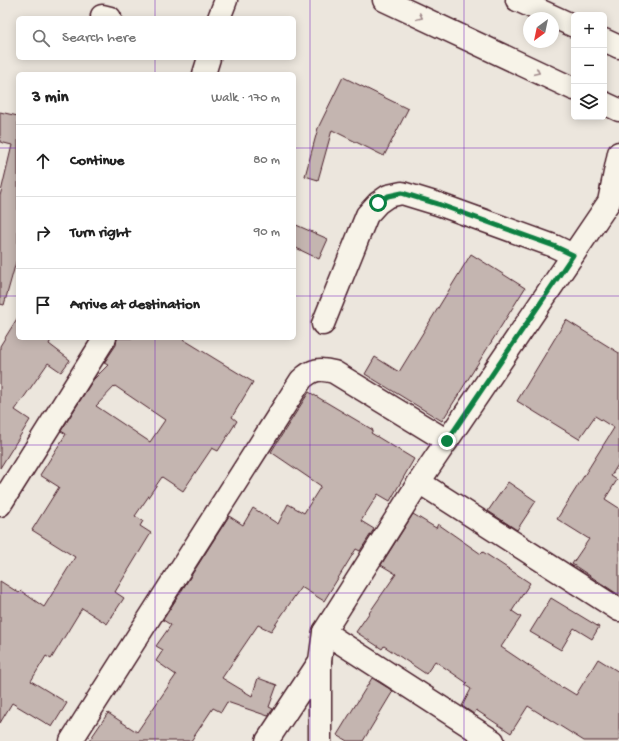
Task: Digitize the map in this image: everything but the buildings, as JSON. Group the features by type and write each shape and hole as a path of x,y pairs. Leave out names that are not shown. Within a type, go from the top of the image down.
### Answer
{"main road":[{"path":"220,16 226,0"},
{"path":"384,0 571,88"},
{"path":"517,0 571,25"},
{"path":"607,41 619,47"},
{"path":"205,72 208,60"},
{"path":"607,104 619,110"},
{"path":"320,741 320,661 324,632 419,482 608,202 619,153"},
{"path":"323,324 367,215 378,203 388,196 402,193 438,204 554,246 573,255"},
{"path":"0,505 104,340"},
{"path":"70,741 301,380 307,374 324,369 334,372 447,441"},
{"path":"419,482 619,610"},
{"path":"324,632 493,741"},
{"path":"267,741 320,661"}],"route":[{"path":"378,203 388,196 402,193 466,214 554,246 573,255 447,441"}]}
